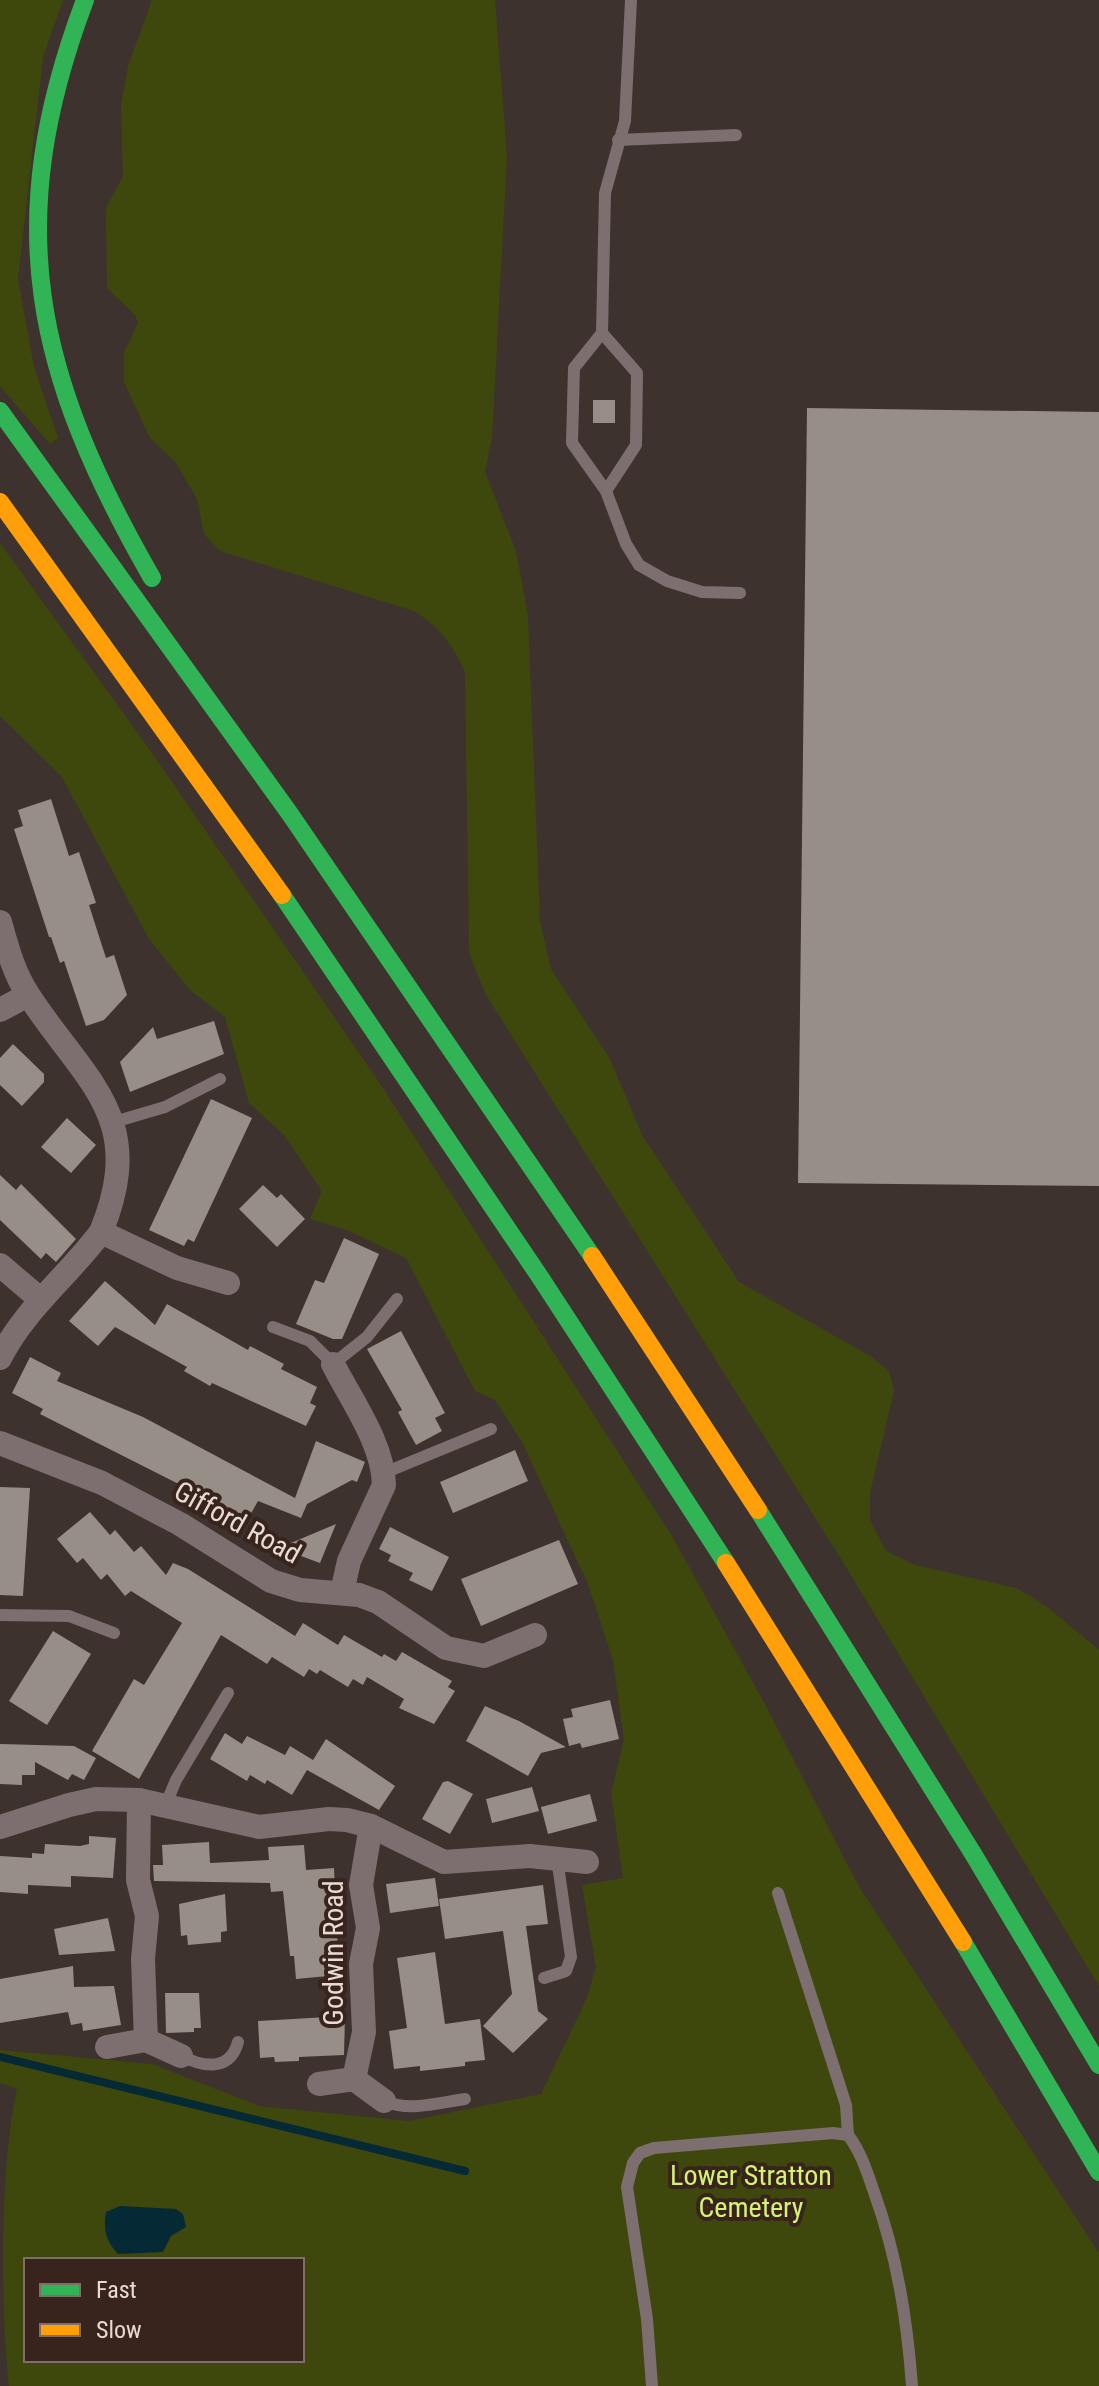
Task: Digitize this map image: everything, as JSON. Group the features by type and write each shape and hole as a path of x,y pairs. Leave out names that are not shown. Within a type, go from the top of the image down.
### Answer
{"highway":[{"path":"85,0 58,70 40,137 35,226 37,277 50,353 68,409 91,467 164,599"},
{"path":"0,411 211,698 651,1342 839,1634 1099,2065"},
{"path":"0,502 301,923 643,1431 907,1849 1099,2172"},
{"path":"179,626 211,698"}],"street":[{"path":"0,922 15,970 28,995 86,1070 114,1122 118,1157 116,1190 101,1232 78,1262 40,1299 20,1324 0,1358"},
{"path":"0,1010 28,995"},
{"path":"101,1232 177,1268 228,1283"},
{"path":"0,1265 40,1299"},
{"path":"333,1364 379,1456 384,1473 381,1494 349,1561 342,1592"},
{"name":"Gifford Road","path":"0,1443 102,1483 180,1524 271,1581 300,1590 342,1592 378,1602 432,1641 472,1656 484,1656 535,1635"},
{"path":"0,1827 96,1799 139,1800 259,1827 329,1819 371,1826 444,1862 466,1863 507,1857 587,1862"},
{"path":"139,1800 138,1880 147,1916 143,1959 146,2040"},
{"name":"Godwin Road","path":"354,2079 364,2032 361,1964 368,1928 361,1876 371,1826"},
{"path":"107,2047 146,2040 181,2056"},
{"path":"319,2084 354,2079 384,2101"}],"lane":[{"path":"631,0 630,84 605,193 602,333 574,368 572,443 606,491 626,544 639,565 667,581 702,592 740,593"},
{"path":"618,140 736,135"},
{"path":"602,333 637,373 636,445 606,491"},
{"path":"114,1122 165,1107 220,1079"},
{"path":"273,1327 310,1341 333,1364 367,1337 397,1299"},
{"path":"384,1473 491,1429"},
{"path":"0,1615 69,1616 114,1633"},
{"path":"166,1804 176,1780 228,1693"},
{"path":"544,1978 566,1971 571,1957 557,1858"},
{"path":"778,1893 846,2105 848,2135 858,2149 898,2264 912,2386"},
{"path":"181,2056 206,2065 221,2064 233,2055 238,2042"},
{"path":"384,2101 399,2107 415,2107 465,2099"},
{"path":"652,2386 647,2319 627,2187 633,2163 640,2153 654,2148 833,2133 848,2135"}],"green space":[{"path":"0,0 63,0 43,57 18,279 34,367 58,438 50,444 0,386"},
{"path":"152,0 495,0 507,156 492,438 485,472 516,551 528,616 540,921 551,969 610,1059 642,1135 739,1282 872,1357 889,1371 894,1391 870,1493 870,1520 886,1551 915,1565 1016,1588 1046,1606 1099,1650 1099,1986 843,1562 486,995 469,953 465,672 455,653 438,630 414,611 220,551 204,534 197,499 176,463 150,438 124,382 124,353 138,323 135,315 107,288 106,214 123,176 121,106 128,66"},
{"name":"Lower Stratton Cemetery","path":"0,543 150,750 379,1082 672,1536 766,1706 858,1885 1099,2253 1099,2386 9,2386 3,2235 7,2156 17,2089 0,2083 0,2050 152,2064 259,2106 409,2121 541,2094 587,1998 596,1967 582,1885 623,1878 611,1793 624,1740 613,1660 588,1584 522,1442 495,1400 475,1391 406,1258 347,1230 310,1219 322,1191 284,1135 249,1103 225,1017 190,990 149,939 62,777 0,716"}],"water":[{"path":"120,2206 176,2209 183,2214 186,2227 171,2236 163,2252 118,2254 106,2235 105,2218 106,2212"}],"building":[{"path":"593,400 615,400 615,423 593,423"},
{"path":"807,408 1099,412 1099,1186 798,1183"},
{"path":"51,799 69,856 79,852 96,903 89,905 106,958 114,955 127,995 104,1020 86,1026 64,961 60,963 49,937 14,829 23,826 18,810"},
{"path":"214,1021 224,1054 130,1092 120,1062 153,1027 157,1039"},
{"path":"13,1044 44,1074 44,1082 22,1106 0,1085 0,1058"},
{"path":"211,1099 252,1118 194,1242 188,1239 184,1246 149,1230"},
{"path":"67,1118 96,1145 71,1173 41,1147"},
{"path":"0,1175 16,1190 21,1184 76,1239 56,1262 46,1253 41,1259 0,1220"},
{"path":"263,1185 277,1198 281,1194 305,1219 277,1247 239,1209"},
{"path":"344,1238 379,1254 342,1339 333,1339 296,1324 315,1280 324,1283"},
{"path":"105,1281 155,1325 167,1304 248,1350 250,1346 284,1364 281,1369 317,1387 310,1403 316,1406 306,1426 212,1383 210,1386 184,1371 187,1367 115,1327 98,1346 69,1321"},
{"path":"401,1331 445,1413 435,1418 442,1431 416,1445 398,1412 402,1410 367,1349"},
{"path":"30,1357 61,1373 57,1381 143,1417 295,1498 316,1441 365,1462 357,1482 352,1480 307,1504 301,1518 258,1501 248,1519 40,1414 43,1409 12,1393"},
{"path":"515,1450 528,1481 453,1513 440,1482"},
{"path":"0,1487 30,1488 23,1596 0,1595"},
{"path":"90,1512 110,1535 115,1530 134,1552 141,1546 166,1575 173,1563 188,1569 295,1636 303,1623 338,1645 344,1635 382,1657 384,1654 396,1661 402,1652 452,1681 448,1687 455,1691 434,1724 399,1708 404,1699 367,1677 363,1685 353,1679 348,1687 320,1670 317,1674 309,1669 304,1677 272,1657 267,1664 221,1635 139,1779 92,1751 134,1679 144,1685 182,1623 131,1591 125,1596 107,1574 101,1580 83,1558 77,1563 57,1539"},
{"path":"336,1524 320,1563 279,1548"},
{"path":"390,1527 449,1557 432,1591 409,1580 413,1573 388,1561 391,1555 379,1549"},
{"path":"559,1540 578,1584 481,1626 461,1579"},
{"path":"53,1631 91,1654 47,1725 9,1701"},
{"path":"610,1700 619,1739 582,1748 580,1743 569,1746 563,1719 573,1717 571,1709"},
{"path":"485,1706 566,1747 541,1753 528,1776 466,1741"},
{"path":"225,1733 242,1744 247,1736 285,1755 290,1746 313,1760 326,1739 395,1786 379,1810 307,1770 292,1795 267,1780 265,1784 250,1775 247,1781 210,1759"},
{"path":"0,1744 74,1746 96,1758 84,1780 72,1774 68,1780 35,1762 35,1775 22,1775 22,1785 0,1784"},
{"path":"448,1781 473,1794 450,1834 422,1819 443,1782"},
{"path":"532,1787 539,1811 492,1823 486,1799"},
{"path":"590,1794 597,1821 548,1834 541,1807"},
{"path":"89,1836 116,1838 113,1878 71,1876 71,1887 28,1885 28,1894 0,1892 0,1856 32,1858 32,1853 44,1854 45,1844 80,1846 89,1844"},
{"path":"209,1842 210,1863 269,1860 268,1847 304,1845 306,1870 334,1868 339,1975 296,1979 294,1956 290,1956 283,1891 271,1892 270,1883 154,1881 153,1865 163,1865 162,1845"},
{"path":"435,1878 439,1906 390,1913 386,1884"},
{"path":"543,1885 548,1924 526,1926 538,2011 548,2019 513,2053 483,2026 512,1994 503,1931 445,1939 439,1899"},
{"path":"225,1894 227,1931 221,1932 221,1942 188,1945 187,1935 181,1936 179,1904"},
{"path":"108,1918 115,1951 59,1955 54,1929"},
{"path":"435,1952 445,2024 480,2019 485,2060 465,2062 465,2066 420,2071 420,2066 394,2069 389,2031 407,2028 397,1958"},
{"path":"73,1966 74,1987 114,1986 121,2025 83,2031 82,2023 71,2025 68,2012 0,2023 0,1979"},
{"path":"165,1993 199,1993 201,2028 194,2028 194,2032 166,2033"},
{"path":"345,2016 344,2055 299,2057 299,2061 275,2062 274,2057 260,2058 258,2021"}],"waterway":[{"path":"0,2057 465,2171"}],"traffic: fast":[{"path":"85,0 59,81 43,157 38,228 43,297 57,365 80,433 112,504 152,578"},
{"path":"0,411 290,814 592,1256"},
{"path":"282,895 540,1277 726,1563"},
{"path":"758,1510 972,1852 1099,2065"},
{"path":"963,1942 1099,2172"}],"traffic: slow":[{"path":"0,502 282,895"},
{"path":"592,1256 758,1510"},
{"path":"726,1563 963,1942"}]}
